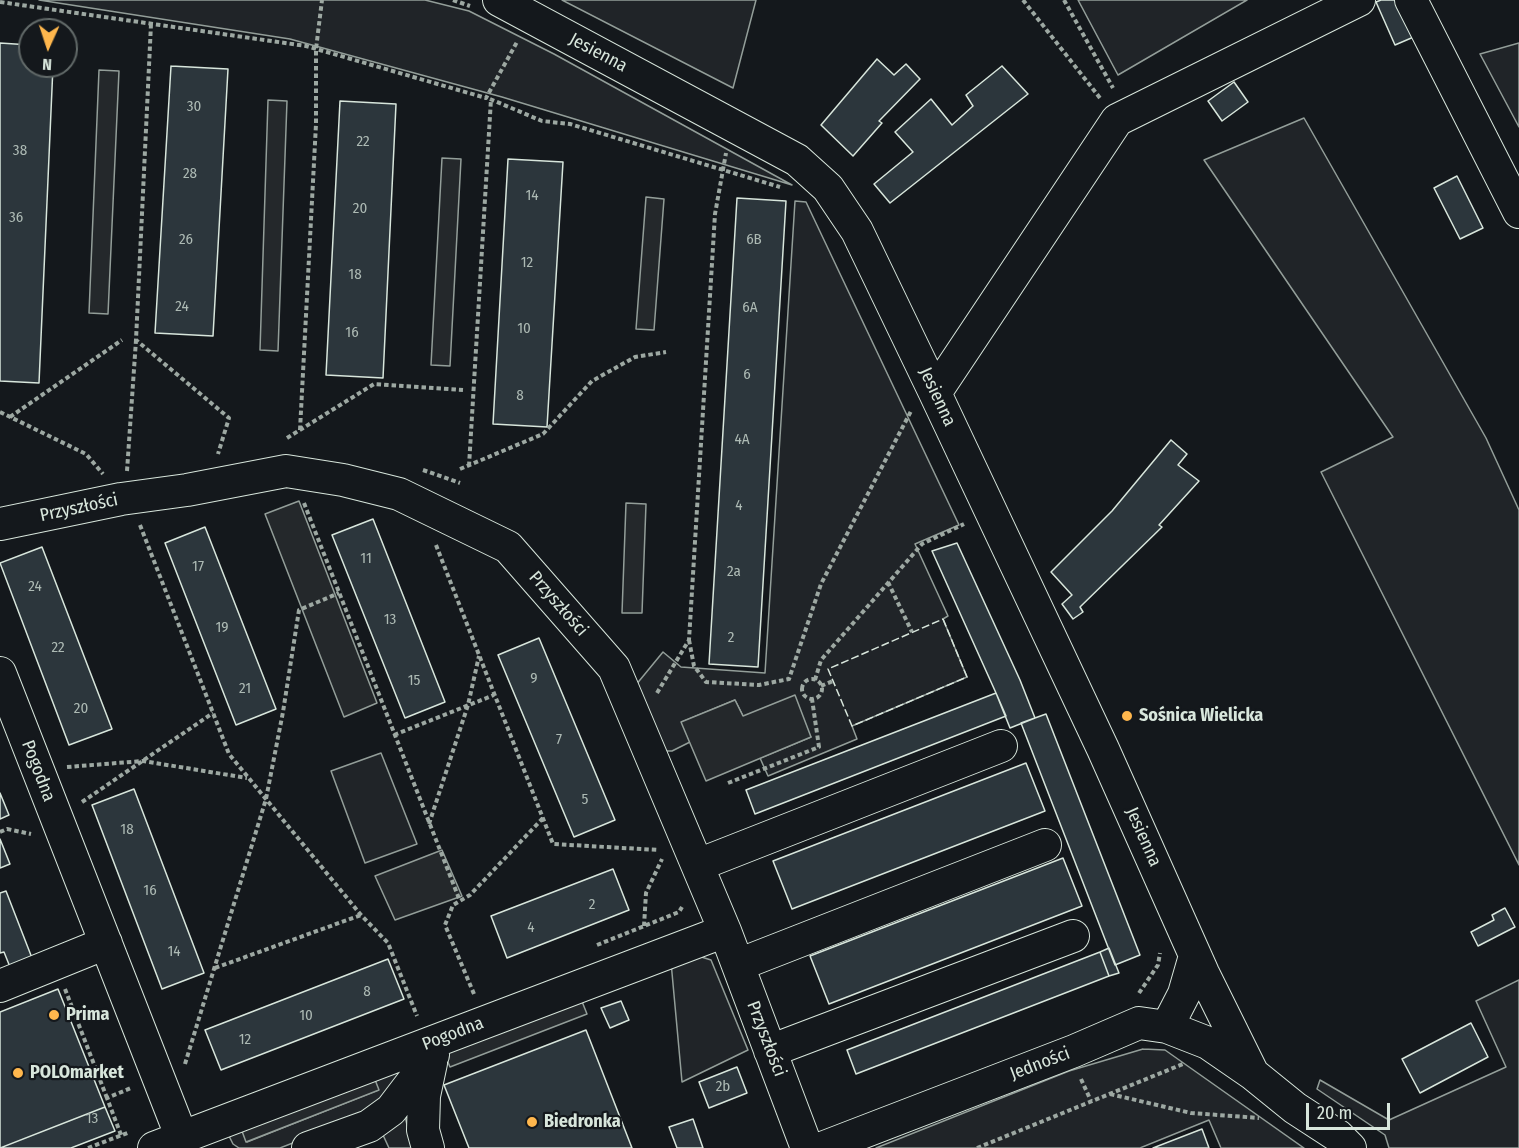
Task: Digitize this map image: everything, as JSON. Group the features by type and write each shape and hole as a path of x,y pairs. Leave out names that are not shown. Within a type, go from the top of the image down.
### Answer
{"street":[{"path":"923,402 1122,117 1359,0"},
{"path":"1411,0 1519,212"},
{"name":"Jesienna","path":"485,3 797,160 828,188 857,231 923,402 1102,748 1195,956 1253,1074"},
{"name":"Przyszłości","path":"0,524 121,499 188,490 286,471 343,480 399,494 508,547 614,668 725,931 807,1148"},
{"name":"Pogodna","path":"0,673 106,943 158,1138 216,1137 429,1031 725,931"},
{"path":"698,866 1001,746"},
{"path":"738,965 1045,845"},
{"path":"771,1051 1073,936"},
{"path":"0,986 106,943"},
{"path":"1167,1027 1184,994 1195,956"},
{"name":"Jedności","path":"822,1148 1074,1051 1139,1023 1167,1027 1208,1043 1253,1074 1295,1108 1338,1136 1350,1148"},
{"path":"308,1148 369,1126 391,1110 429,1031"},
{"path":"428,1148 423,1130 429,1031"}],"path":[{"path":"300,430 316,124 316,49 322,0"},
{"path":"453,0 485,3"},
{"path":"1023,0 1122,117"},
{"path":"1064,0 1122,117"},
{"path":"0,2 316,49 489,98 542,121 570,124 782,188"},
{"path":"127,472 136,340 151,24"},
{"path":"470,466 489,98 518,41"},
{"path":"728,144 715,214 689,640 694,666 706,682 759,685 789,679 821,584 923,402"},
{"path":"10,417 122,340"},
{"path":"136,340 229,418 218,454"},
{"path":"460,469 543,434 592,381 635,357 666,352"},
{"path":"287,438 374,384 463,390"},
{"path":"0,412 86,454 103,474"},
{"path":"301,494 460,901"},
{"path":"815,680 821,660 922,544 973,519"},
{"path":"138,520 229,754 361,915 388,943 429,1031"},
{"path":"433,538 553,844 666,850 646,893 644,926"},
{"path":"888,582 912,632"},
{"path":"185,1066 266,799 283,712 298,610 339,593"},
{"path":"638,724 689,640"},
{"path":"428,824 468,705 479,656"},
{"path":"813,699 804,695 802,686 809,680 815,680 821,686"},
{"path":"821,686 833,681"},
{"path":"813,699 820,694 821,686"},
{"path":"394,735 494,695"},
{"path":"728,783 819,747 813,699"},
{"path":"78,805 213,713"},
{"path":"63,767 143,760 248,778"},
{"path":"474,994 445,925 453,905 470,895 543,818"},
{"path":"590,948 679,912 685,903"},
{"path":"214,969 361,915"},
{"path":"55,964 121,1135"},
{"path":"468,997 484,991"},
{"path":"406,1021 429,1031"},
{"path":"976,1148 1184,1064"},
{"path":"1077,1069 1091,1101"},
{"path":"107,1098 137,1086"},
{"path":"1110,1094 1191,1113 1269,1119"},
{"path":"88,1148 121,1135 158,1138"}],"shaded area":[{"path":"39,0 425,0 469,11 554,54 792,185 502,97 290,39"},
{"path":"562,0 756,0 733,88"},
{"path":"1078,0 1247,0 1118,75"},
{"path":"1519,43 1519,127 1480,54"},
{"path":"99,70 119,71 108,314 89,313"},
{"path":"268,100 287,101 278,351 260,350"},
{"path":"1304,118 1486,438 1519,510 1519,865 1321,472 1393,437 1204,160"},
{"path":"442,158 461,159 450,366 431,365"},
{"path":"646,197 664,199 654,330 636,329"},
{"path":"795,201 806,202 959,525 915,544 948,616 943,619 967,677 852,726 857,739 768,776 760,758 811,737 743,716 735,700 682,722 690,742 672,751 663,751 635,686 663,652 681,667 765,673"},
{"path":"299,501 377,703 344,717 265,514"},
{"path":"626,503 646,504 642,613 622,613"},
{"path":"795,695 811,737 706,781 681,722 735,700 743,716"},
{"path":"381,753 417,844 365,863 331,771"},
{"path":"442,850 462,896 395,920 375,876"},
{"path":"695,955 711,960 748,1050 682,1082 671,962"},
{"path":"1519,980 1519,1148 1389,1148 1385,1135 1317,1089 1320,1080 1389,1120 1506,1067 1476,1001"},
{"path":"579,994 587,1014 450,1067 442,1048"},
{"path":"1143,1049 1165,1050 1304,1148 1221,1148 1209,1120 1140,1148 876,1148 1069,1071"},
{"path":"413,1061 370,1113 280,1148 239,1148 233,1144 225,1128 239,1123 247,1142 378,1090 372,1072"},
{"path":"372,1072 379,1090 246,1142 239,1123"},
{"path":"404,1111 412,1148 389,1148 383,1135"}],"building":[{"path":"1399,0 1416,36 1395,45 1376,2"},
{"path":"0,43 18,44 18,78 52,78 39,383 0,381"},
{"path":"877,59 894,75 906,64 920,79 879,121 882,123 853,156 821,125"},
{"path":"171,66 228,69 213,336 155,333"},
{"path":"1002,66 1028,94 890,203 874,184 913,152 895,132 931,99 952,125 973,106 966,95"},
{"path":"1234,82 1248,102 1222,121 1208,101"},
{"path":"340,101 396,104 383,378 326,375"},
{"path":"508,159 563,162 547,427 493,424"},
{"path":"1457,176 1483,228 1460,239 1434,188"},
{"path":"737,198 786,201 758,667 709,664"},
{"path":"1171,440 1187,454 1178,465 1199,481 1159,525 1162,527 1080,607 1083,612 1073,619 1062,604 1072,595 1051,572 1112,511"},
{"path":"373,519 445,702 405,718 332,535"},
{"path":"205,527 276,709 236,725 165,543"},
{"path":"957,543 1035,718 1010,728 932,551"},
{"path":"42,547 112,729 69,745 0,563"},
{"path":"539,638 615,820 574,837 498,655"},
{"path":"996,693 1006,716 755,814 746,790"},
{"path":"1046,714 1140,955 1115,965 1021,723"},
{"path":"1026,763 1045,811 792,909 773,861"},
{"path":"134,789 204,973 162,989 92,805"},
{"path":"0,793 9,815 0,819"},
{"path":"0,839 10,864 0,868"},
{"path":"1063,858 1082,906 829,1004 810,956"},
{"path":"613,869 629,910 507,958 491,916"},
{"path":"6,891 32,958 10,967 4,952 0,953 0,893"},
{"path":"1505,908 1515,927 1478,946 1471,932 1494,920 1492,915"},
{"path":"1109,948 1119,973 1109,976 1100,952"},
{"path":"1100,952 1109,976 856,1074 847,1050"},
{"path":"388,959 404,999 221,1070 205,1030"},
{"path":"58,989 105,1107 0,1148 0,1012"},
{"path":"621,1001 629,1020 610,1028 601,1008"},
{"path":"1471,1023 1488,1057 1420,1093 1402,1059"},
{"path":"586,1030 632,1148 469,1148 444,1085"},
{"path":"737,1067 747,1093 709,1108 699,1082"},
{"path":"105,1107 115,1131 71,1148 0,1148"},
{"path":"693,1119 703,1148 677,1148 669,1127"},
{"path":"1202,1129 1209,1148 1153,1148"}],"fence":[{"path":"943,619 967,677 852,726 828,669 943,619"}],"place":[{"name":"Sośnica Wielicka","path":"1127,716"},
{"name":"Prima","path":"54,1015"},
{"name":"POLOmarket","path":"18,1073"},
{"name":"Biedronka","path":"532,1122"}]}
